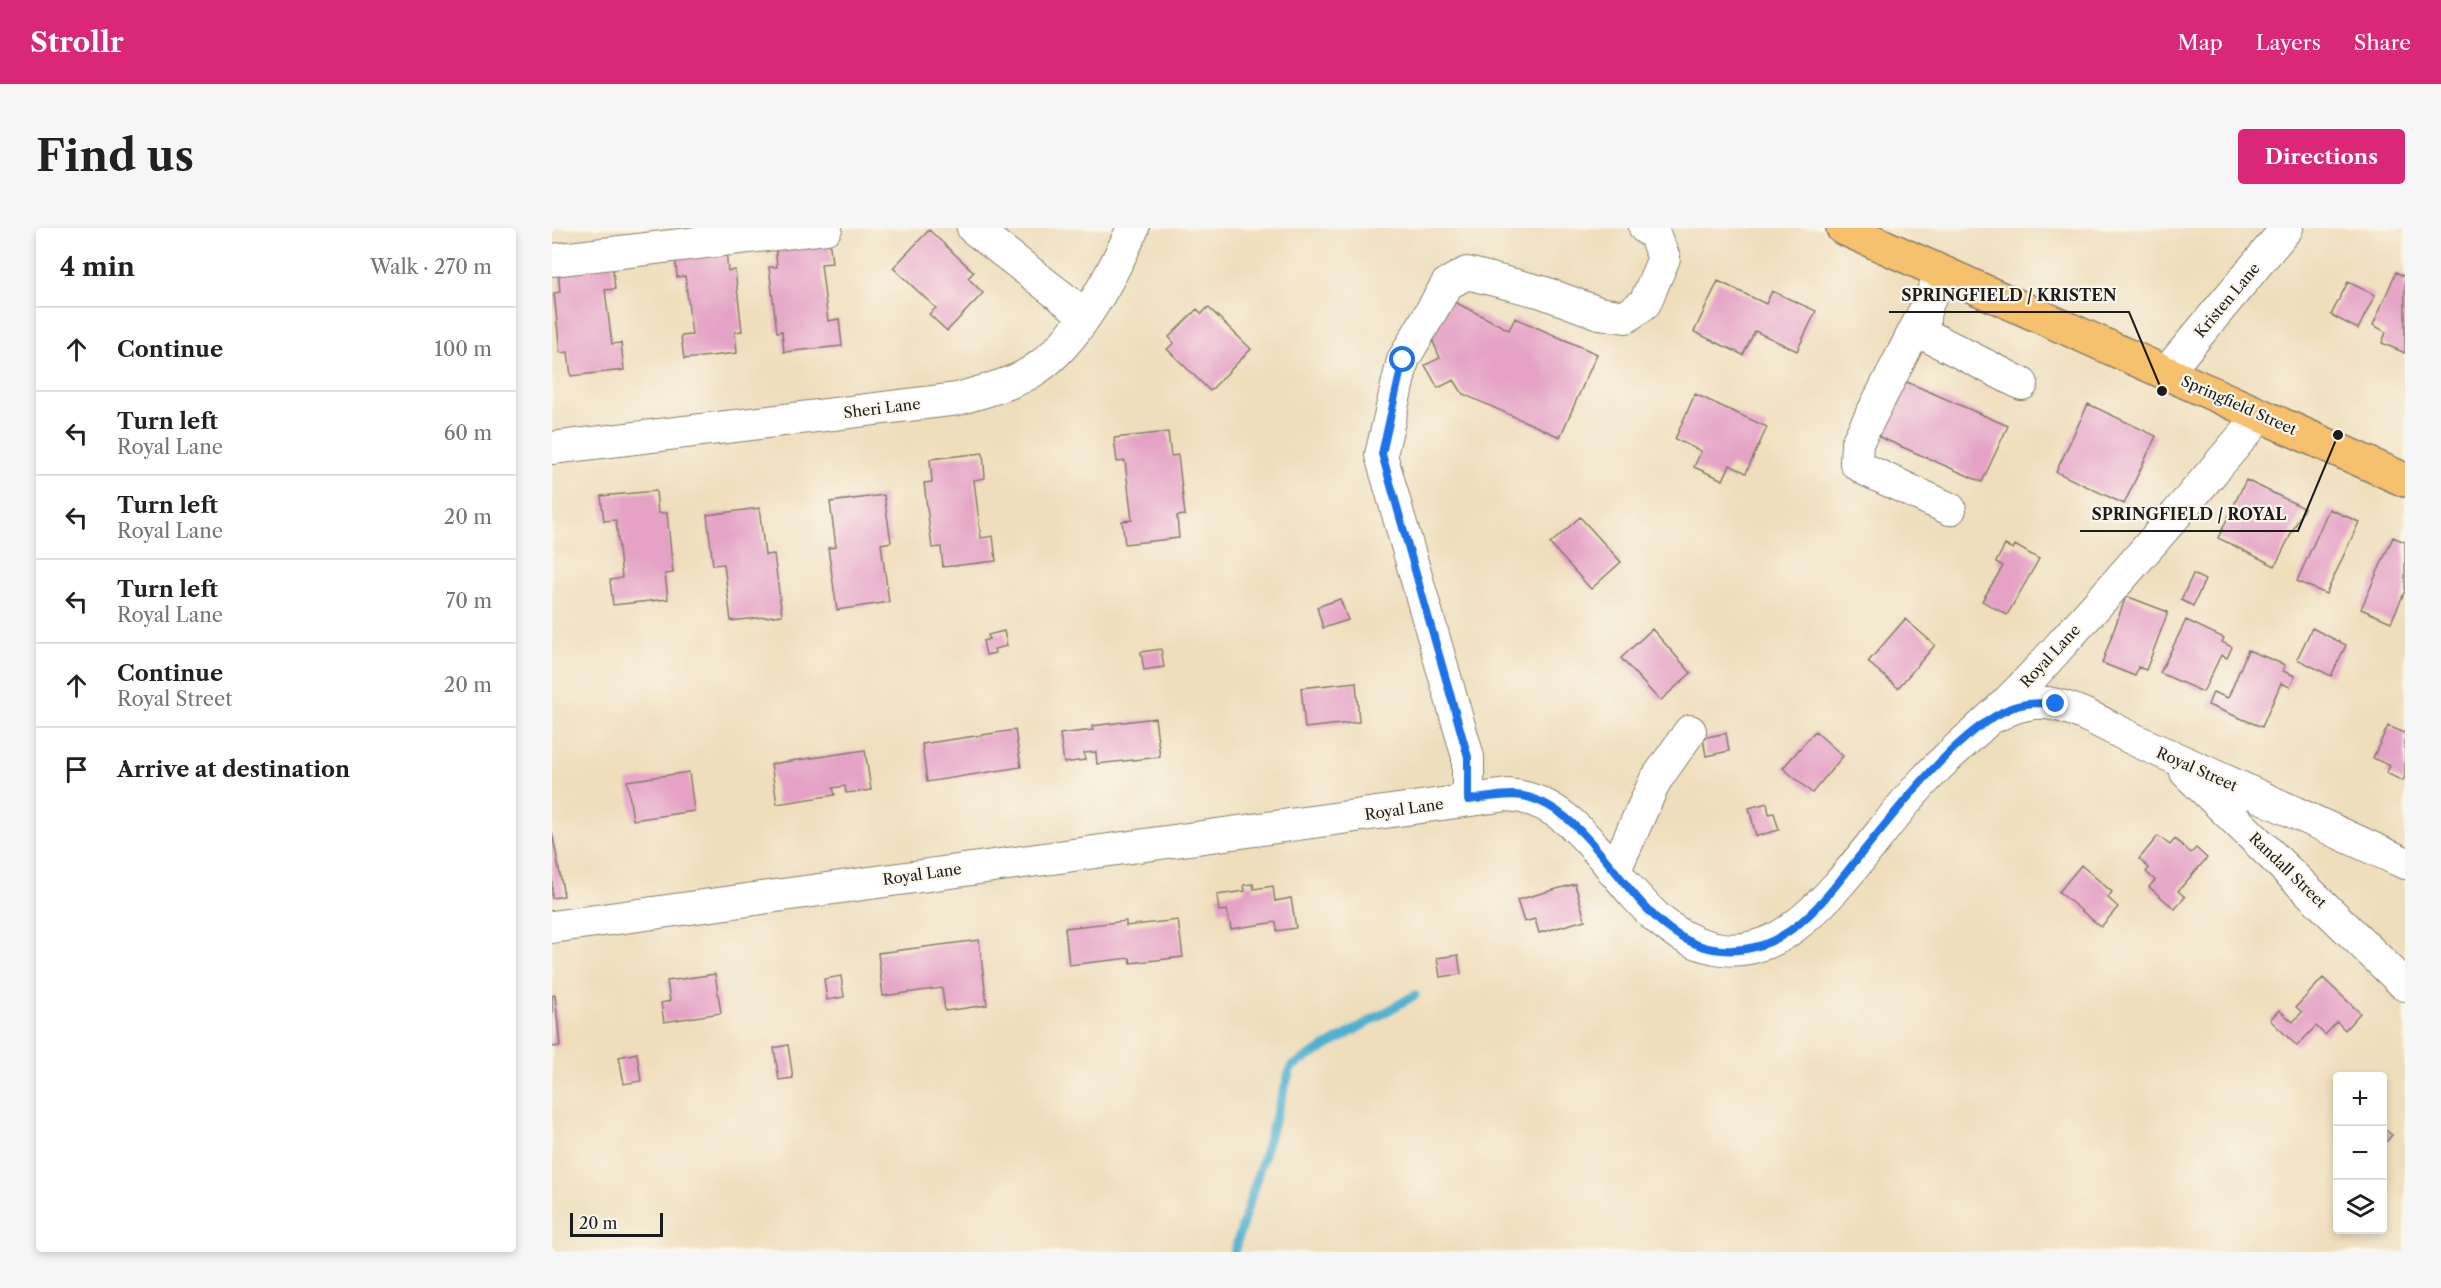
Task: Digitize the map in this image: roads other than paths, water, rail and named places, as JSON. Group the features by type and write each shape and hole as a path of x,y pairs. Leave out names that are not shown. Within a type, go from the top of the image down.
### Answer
{"main road":[{"name":"Springfield Street","path":"1843,228 2405,480"}],"street":[{"path":"552,260 826,228"},
{"path":"973,228 1085,315"},
{"name":"Sheri Lane","path":"552,448 958,399 1036,369 1058,349 1085,315 1113,270 1133,228"},
{"path":"1468,800 1468,757 1382,454 1403,360 1447,284 1467,273 1542,292 1599,313 1626,317 1646,303 1664,258 1654,234 1645,228"},
{"name":"Kristen Lane","path":"2166,373 2287,228"},
{"path":"1943,273 1857,443 1856,463 1866,470 1950,508"},
{"path":"1924,312 1923,325 1926,335 2022,384"},
{"name":"Royal Lane","path":"552,927 1507,795 1533,799 1571,824 1641,904 1664,925 1689,939 1712,947 1733,950 1768,942 1791,929 1827,897 1922,783 1961,743 1988,721 2118,583 2261,415"},
{"name":"Royal Street","path":"1988,721 2024,704 2056,704 2405,863"},
{"path":"1614,872 1655,781 1690,731"},
{"name":"Randall Street","path":"2170,756 2405,985"}],"waterway":[{"path":"1234,1252 1291,1067 1415,995"}],"place":[{"name":"SPRINGFIELD / KRISTEN","path":"2162,391"},
{"name":"SPRINGFIELD / ROYAL","path":"2338,435"}]}
